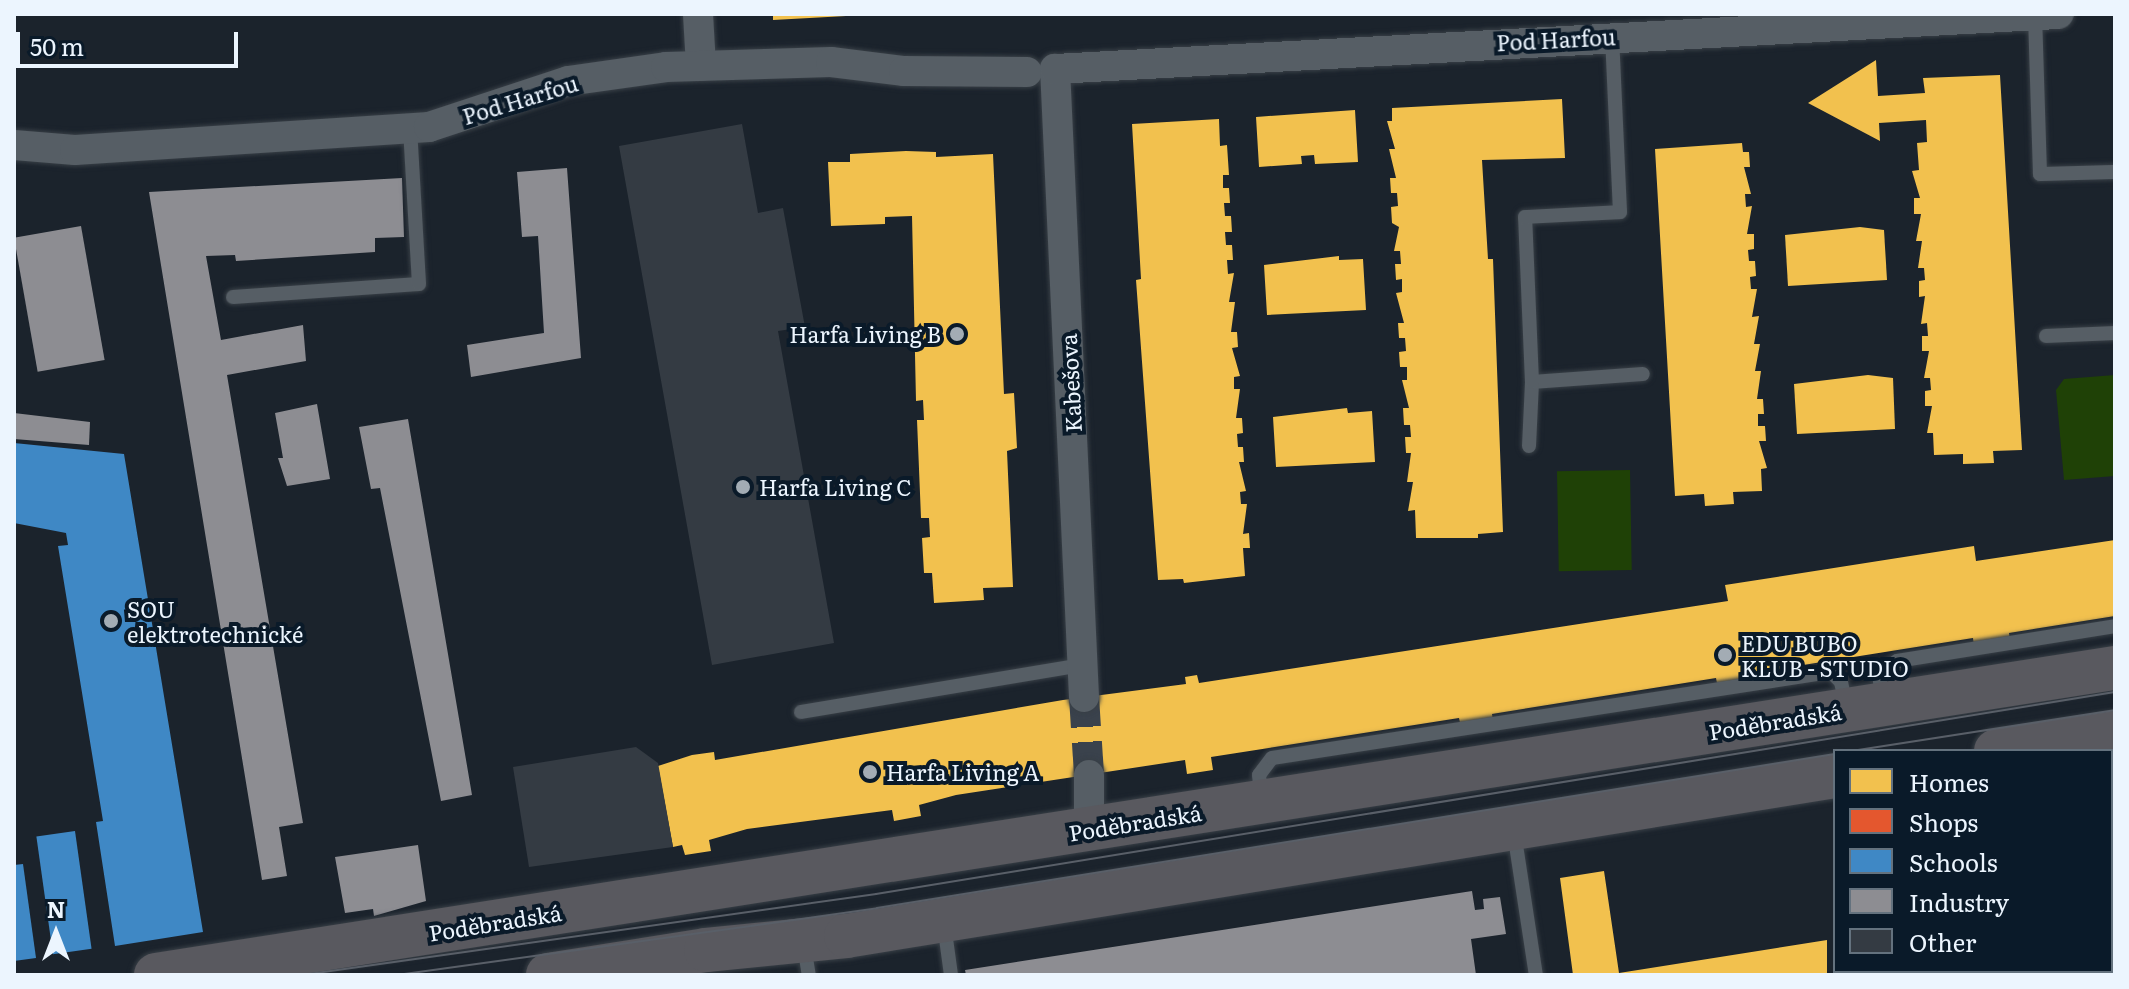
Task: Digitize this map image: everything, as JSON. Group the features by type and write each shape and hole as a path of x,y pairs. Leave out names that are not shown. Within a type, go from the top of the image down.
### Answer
{"main road":[{"name":"Poděbradská","path":"156,975 240,968 1089,829 2115,668"},
{"path":"2009,749 2115,733"},
{"path":"548,975 806,958 944,920 1833,776"}],"street":[{"path":"698,14 701,66"},
{"name":"Pod Harfou","path":"14,145 75,150 429,127 568,81 701,66 831,62 904,71 1041,70 1612,36 1716,22 2046,15"},
{"name":"Kabešova","path":"1041,70 1084,697"},
{"path":"1089,775 1089,829"}],"lane":[{"path":"2046,15 2040,174 2115,172"},
{"path":"1529,446 1532,382 1525,217 1620,212 1612,36"},
{"path":"233,297 419,284 410,128"},
{"path":"2046,336 2115,333"},
{"path":"1532,382 1643,374"},
{"path":"1864,708 1879,674 1897,661 2115,626"},
{"path":"801,712 1083,665"},
{"path":"1513,828 1536,975"},
{"path":"944,920 951,975"}],"green space":[{"path":"2115,375 2115,476 2064,480 2056,390 2064,379"},
{"path":"1630,470 1632,570 1559,571 1557,471"}],"building: Homes":[{"path":"773,14 846,14 846,16 773,20"},
{"path":"1876,60 1878,96 1925,93 1923,78 2000,75 2022,450 1993,451 1994,463 1963,464 1963,454 1934,455 1933,433 1927,433 1932,406 1925,406 1925,391 1931,390 1930,378 1924,378 1929,351 1922,351 1922,336 1928,336 1927,323 1921,324 1925,296 1919,297 1919,281 1925,280 1924,268 1918,268 1922,241 1916,241 1921,214 1914,214 1914,198 1920,198 1912,171 1919,170 1917,143 1927,142 1926,120 1879,123 1880,141 1808,103"},
{"path":"1562,99 1565,158 1482,160 1488,259 1493,259 1503,532 1478,534 1478,538 1416,538 1415,510 1408,511 1413,482 1407,482 1411,453 1406,453 1405,437 1411,437 1410,425 1404,425 1403,408 1409,408 1402,380 1407,380 1407,367 1400,367 1399,352 1406,351 1405,338 1399,338 1398,323 1404,323 1396,293 1402,292 1402,279 1396,280 1395,264 1401,264 1400,251 1394,251 1399,227 1392,223 1391,207 1398,206 1397,193 1391,193 1390,178 1396,178 1389,149 1395,149 1387,121 1392,121 1392,108"},
{"path":"1355,110 1358,162 1315,164 1314,155 1301,156 1302,164 1259,167 1256,117"},
{"path":"1219,119 1220,146 1227,145 1229,175 1223,175 1223,188 1229,188 1230,203 1224,203 1225,216 1231,216 1232,232 1225,232 1226,245 1232,245 1233,260 1227,260 1228,274 1234,273 1229,302 1235,302 1231,332 1237,332 1238,347 1232,348 1240,376 1234,377 1234,389 1240,389 1236,418 1242,418 1243,433 1237,434 1238,447 1243,447 1244,462 1239,462 1246,491 1240,492 1241,504 1247,504 1243,534 1249,533 1250,548 1243,548 1245,576 1184,583 1183,579 1158,580 1136,280 1141,279 1132,124"},
{"path":"1742,143 1743,152 1749,152 1750,167 1744,167 1751,194 1745,194 1746,207 1752,206 1747,234 1754,234 1754,249 1748,250 1749,261 1755,261 1756,276 1750,277 1751,289 1757,289 1752,317 1759,316 1754,344 1760,344 1755,371 1761,371 1757,399 1763,399 1764,414 1758,414 1758,426 1765,426 1766,441 1759,441 1767,468 1761,469 1762,491 1733,492 1734,504 1705,506 1704,494 1675,496 1655,149"},
{"name":"Harfa Living B","path":"936,152 936,157 993,154 1004,394 1014,393 1017,448 1007,451 1013,587 983,588 984,600 934,603 932,573 924,573 922,538 930,537 929,518 921,518 917,420 924,420 923,400 916,401 912,216 885,217 885,224 831,226 828,162 850,162 850,154"},
{"path":"1860,227 1884,230 1887,280 1788,286 1785,235"},
{"path":"1339,256 1339,260 1363,259 1366,310 1267,315 1264,265"},
{"path":"1868,375 1893,378 1895,429 1797,434 1794,384"},
{"path":"1347,408 1348,413 1372,411 1375,462 1276,467 1273,417"},
{"path":"2115,540 2115,616 2009,633 2011,648 1975,654 1973,638 1753,673 1755,687 1719,693 1716,678 1492,714 1494,727 1462,732 1459,718 1211,757 1213,770 1187,774 1185,760 956,795 919,805 921,816 894,821 892,810 747,829 709,840 711,851 685,855 682,845 673,847 658,766 692,755 714,752 715,760 1063,700 1186,684 1185,677 1197,675 1199,683 1728,601 1725,585 1974,546 1976,561"},
{"path":"1604,871 1619,973 1827,940 1827,975 1573,975 1560,878"}],"building: Shops":[{"path":"2115,866 2115,975 1918,975 2113,973"}],"building: Schools":[{"name":"SOU elektrotechnické","path":"14,443 124,454 203,932 115,946 96,822 103,821 58,546 68,545 66,533 14,523"},
{"path":"75,831 92,949 53,954 36,836"},
{"path":"23,864 36,958 14,961 14,865"}],"building: Industry":[{"path":"567,168 581,358 471,377 467,345 544,333 538,236 522,237 517,172"},
{"path":"402,178 404,237 375,238 375,252 236,261 235,255 206,256 221,340 303,325 306,361 227,375 303,823 279,827 287,876 262,880 149,192"},
{"path":"81,226 105,360 38,372 14,238"},
{"path":"317,404 330,479 287,486 278,458 283,458 275,413"},
{"path":"14,413 90,422 89,445 14,439"},
{"path":"408,419 472,795 441,801 380,488 371,489 359,427"},
{"path":"418,845 426,901 374,916 373,909 345,913 335,857"},
{"path":"1472,891 1475,910 1484,909 1483,899 1500,897 1506,934 1471,939 1476,975 966,975 965,970"}],"building: Other":[{"name":"Harfa Living C","path":"742,124 758,213 783,208 805,327 778,331 834,643 712,665 619,146"},
{"path":"636,747 658,763 673,847 529,867 513,767"}],"tunnel":[{"path":"1084,697 1089,775"}],"tram line":[{"path":"302,975 876,894 2115,692"},
{"path":"1864,749 2115,710"},
{"path":"397,975 877,908 1833,754"}],"place":[{"name":"Harfa Living B","path":"957,334"},
{"name":"Harfa Living C","path":"743,487"},
{"name":"SOU elektrotechnické","path":"111,621"},
{"name":"EDU BUBO KLUB - STUDIO","path":"1725,655"},
{"name":"Harfa Living A","path":"870,772"}]}
